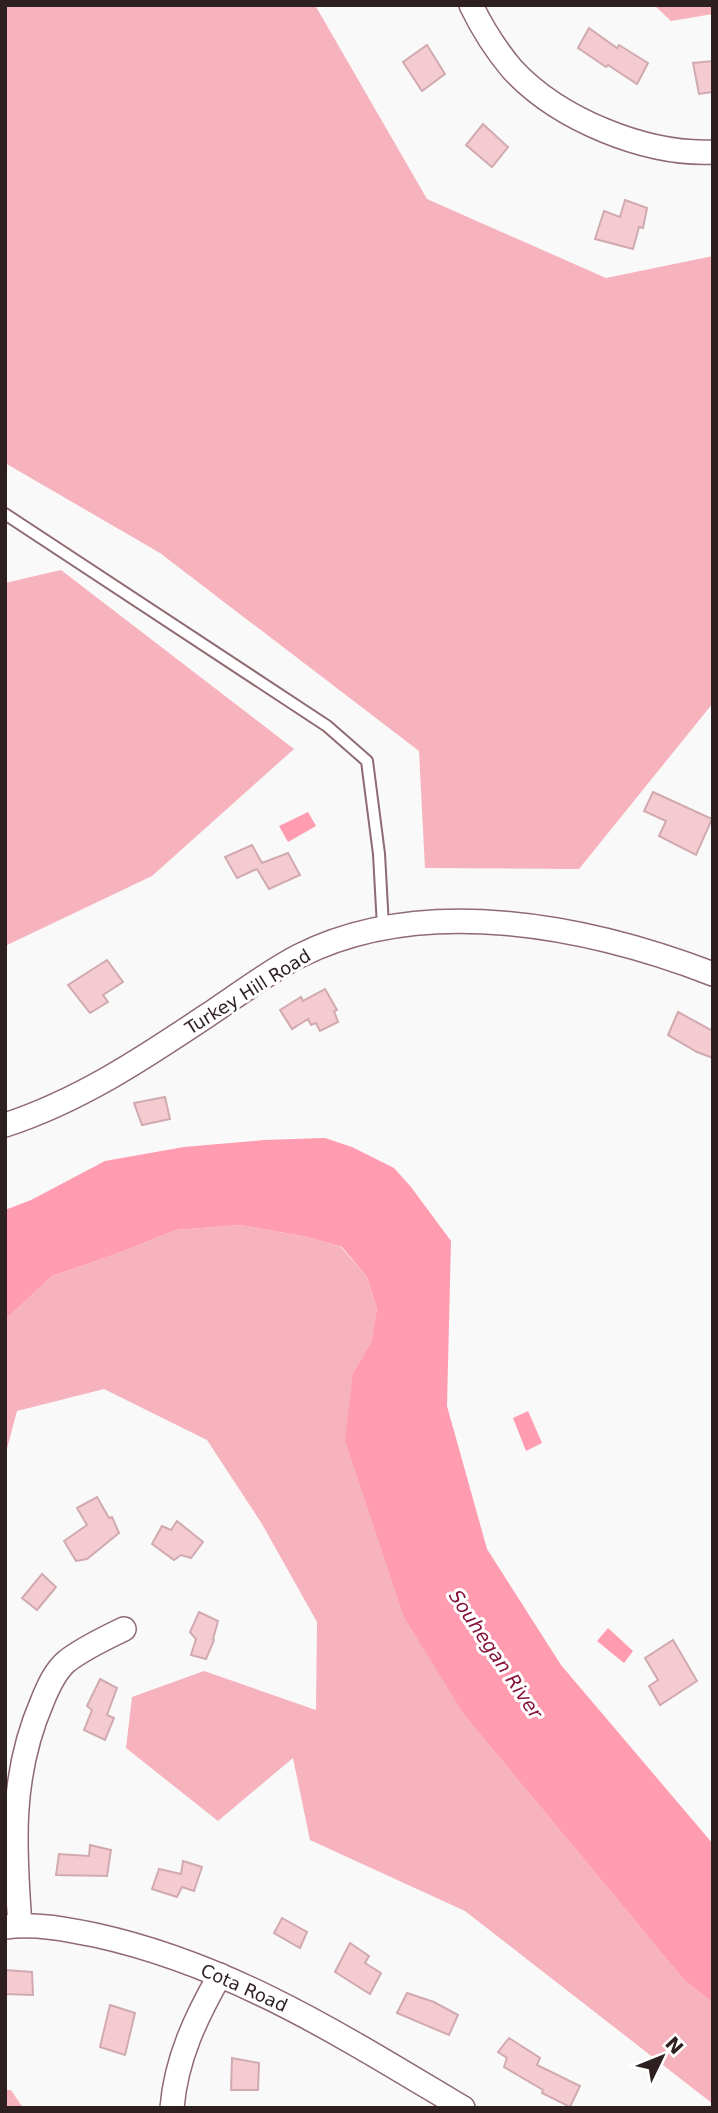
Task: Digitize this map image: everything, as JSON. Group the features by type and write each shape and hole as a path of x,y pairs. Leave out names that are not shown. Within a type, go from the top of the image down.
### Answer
{"street":[{"path":"471,5 481,27 513,69 550,102 593,126 642,143 695,153 713,152"},
{"name":"Turkey Hill Road","path":"5,1125 73,1098 150,1054 299,956 340,939 383,927 427,922 516,924 596,938 648,951 713,974"},
{"path":"13,1926 15,1814 31,1727 49,1685 66,1662 124,1629"},
{"name":"Cota Road","path":"13,1926 66,1929 119,1940 220,1975 267,1995 321,2023 463,2108"},
{"path":"172,2108 174,2082 186,2042 220,1975"}],"lane":[{"path":"5,513 327,726 367,761 379,854 383,927"}],"shaded area":[{"path":"5,5 315,5 427,199 606,278 713,256 713,703 579,869 425,868 419,751 160,553 5,463"},
{"path":"654,5 713,5 713,14 671,21"},
{"path":"61,570 294,749 152,876 5,946 5,583"},
{"path":"240,1225 307,1237 341,1247 367,1277 377,1309 371,1342 353,1373 465,1716 684,1980 713,2003 713,2104 465,1911 310,1840 293,1758 218,1821 126,1748 132,1697 204,1671 316,1710 317,1622 262,1524 207,1440 104,1389 17,1411 5,1456 5,1320 52,1276 176,1230"},
{"path":"5,2090 11,2090 23,2108 5,2108"}],"water":[{"path":"308,812 316,826 288,842 279,826"},
{"name":"Souhegan River","path":"325,1138 352,1147 394,1168 451,1241 447,1406 487,1549 561,1665 713,1844 713,2003 684,1980 465,1716 404,1617 345,1440 353,1373 371,1342 377,1309 367,1277 342,1247 307,1237 240,1225 176,1230 52,1276 5,1320 5,1210 31,1200 105,1161 184,1147"},
{"path":"528,1411 542,1443 526,1451 513,1418"},
{"path":"608,1628 633,1651 624,1663 597,1641"}],"building":[{"path":"589,28 617,48 619,45 648,63 637,84 578,48"},
{"path":"427,45 445,74 422,91 403,62"},
{"path":"713,61 713,92 699,94 693,63"},
{"path":"483,124 508,147 492,167 466,145"},
{"path":"625,200 647,208 643,228 639,227 633,249 595,239 604,211 620,217"},
{"path":"653,792 712,819 696,855 659,836 666,821 644,811"},
{"path":"252,845 262,863 288,853 300,875 269,889 257,869 237,878 225,857"},
{"path":"107,960 123,982 103,995 108,1002 90,1013 68,985"},
{"path":"325,989 337,1010 334,1011 338,1022 320,1031 316,1023 311,1025 308,1019 292,1029 280,1010 301,997 303,1001"},
{"path":"678,1012 713,1031 713,1058 668,1035"},
{"path":"165,1097 170,1119 142,1125 134,1103"},
{"path":"97,1497 109,1518 112,1517 119,1533 87,1559 76,1561 64,1541 87,1525 77,1508"},
{"path":"177,1521 203,1542 191,1558 181,1555 174,1560 152,1544 162,1526 171,1530"},
{"path":"42,1574 56,1587 37,1610 22,1598"},
{"path":"199,1612 218,1621 206,1659 191,1655 196,1639 190,1632"},
{"path":"673,1640 697,1681 660,1705 649,1686 658,1680 645,1658"},
{"path":"100,1679 117,1688 107,1715 114,1718 105,1740 84,1730 92,1710 87,1706"},
{"path":"90,1845 111,1850 107,1876 56,1875 59,1854 89,1856"},
{"path":"183,1861 202,1867 194,1891 182,1887 177,1897 152,1889 159,1869 181,1874"},
{"path":"282,1918 307,1932 300,1948 274,1933"},
{"path":"350,1943 369,1956 365,1963 381,1973 370,1994 335,1972"},
{"path":"5,1970 32,1972 33,1995 5,1994"},
{"path":"407,1993 434,2002 458,2015 449,2035 397,2013"},
{"path":"110,2005 135,2013 125,2055 100,2047"},
{"path":"509,2038 540,2058 537,2065 580,2086 570,2107 542,2093 543,2090 504,2067 507,2058 498,2052"},
{"path":"232,2058 259,2063 258,2090 231,2090"}]}
